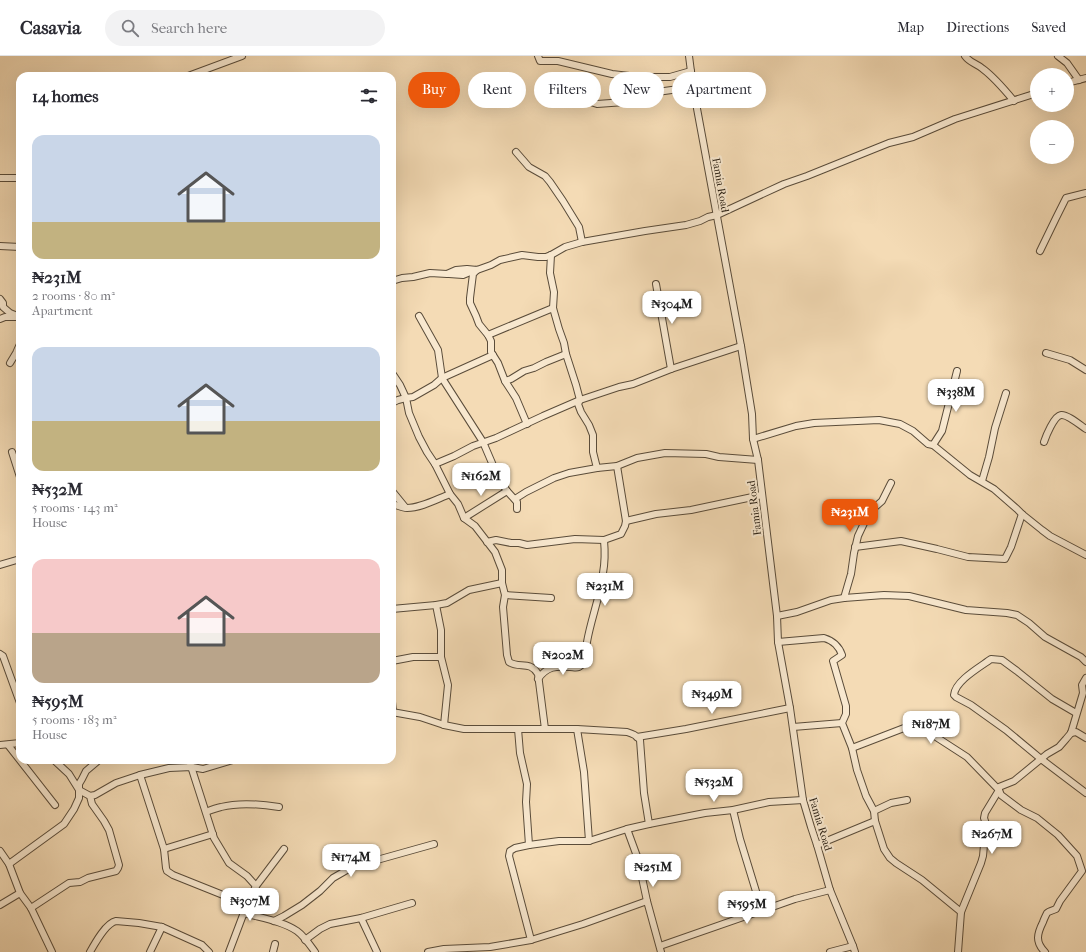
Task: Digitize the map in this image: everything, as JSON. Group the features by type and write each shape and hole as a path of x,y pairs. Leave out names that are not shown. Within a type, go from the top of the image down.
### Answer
{"street":[{"path":"198,72 229,59 242,56"},
{"path":"538,56 540,61 558,61 625,76 670,77 691,71"},
{"name":"Famia Road","path":"689,56 691,71"},
{"path":"965,56 969,61 981,67 996,80 1014,101"},
{"path":"1058,56 1067,63 1079,80"},
{"path":"1074,81 1086,78"},
{"path":"601,104 625,102 650,93 672,90"},
{"path":"396,280 430,273 463,275 491,265 500,260 522,255 538,258 546,257 565,247 582,242 686,225 700,221 717,215 784,184 883,145 913,137 955,119 1030,95"},
{"name":"Famia Road","path":"697,108 741,346 752,414 753,439 758,460 777,616 778,642 790,708 798,774 803,800 830,890 854,949"},
{"path":"516,152 529,167 545,176 550,182 579,227 582,242"},
{"path":"0,178 16,178"},
{"path":"1040,251 1066,198 1086,193"},
{"path":"0,246 16,248"},
{"path":"551,255 550,273 554,292 553,308 580,400 578,404 593,435 593,452 597,468"},
{"path":"476,270 473,274 470,303 479,324 491,341 491,352 498,363 505,381 516,398 527,424"},
{"path":"656,284 670,369"},
{"path":"0,299 4,307 16,316"},
{"path":"488,335 553,308"},
{"path":"419,316 438,350 442,378 482,442 498,477 507,491 515,499 517,509"},
{"path":"0,319 5,317 16,318"},
{"path":"435,464 580,400 633,384 670,369 741,346"},
{"path":"1046,352 1070,360 1086,370"},
{"path":"10,363 16,354"},
{"path":"505,381 524,371 566,354"},
{"path":"396,401 413,397 434,385 442,378 493,356"},
{"path":"933,445 942,431 957,371"},
{"path":"396,379 406,398 409,413 419,437 450,494 458,504 464,518 475,526 495,552 502,570 502,582 505,595 503,607 507,655 509,662 512,664 532,667 538,674 545,729"},
{"path":"982,481 995,428 1006,393"},
{"path":"1044,442 1054,421 1060,415 1066,416 1086,429"},
{"path":"753,439 796,426 814,423 878,420 900,424 913,431 928,444 933,445 970,475 994,489 1050,536 1086,555"},
{"path":"12,452 16,464"},
{"path":"515,499 554,478 569,473 617,466 638,458 665,453 706,454 719,457 758,460"},
{"path":"487,542 496,540 527,545 575,539 604,540 621,534 626,521 617,466"},
{"path":"844,598 858,536 866,519 874,508 882,501 891,483"},
{"path":"464,518 507,491"},
{"path":"396,505 406,508 421,505 450,494"},
{"path":"626,521 656,514 692,510 762,495"},
{"path":"396,496 406,508"},
{"path":"855,547 901,541 968,558 1005,559 1011,547 1022,514"},
{"path":"538,679 542,673 549,668 577,668 584,663 587,641 600,594 605,555 604,540"},
{"path":"0,565 16,560"},
{"path":"396,609 447,603 469,590 502,582"},
{"path":"505,595 552,598"},
{"path":"777,616 796,612 831,600 844,598 884,595 909,596 966,610 1017,615 1045,636 1081,657 1086,662"},
{"path":"436,605 441,630 441,657 448,686 444,725"},
{"path":"778,642 824,638 839,646 842,655 833,661 846,706 846,714 842,723 852,748 866,796 874,810 875,821 884,849 890,858 896,863 922,880 961,912"},
{"path":"0,654 3,656 16,692"},
{"path":"396,659 413,656 441,657"},
{"path":"1076,713 1052,699 1002,660 991,659 965,677 954,691 954,695 956,697 971,705 1006,730 1041,760 1086,793"},
{"path":"958,952 961,912 983,856 986,824 984,818 985,813 999,790 999,787 1014,781 1059,747 1071,732 1076,713 1084,693 1082,685 1086,678"},
{"path":"637,737 678,731 790,708"},
{"path":"396,713 464,729 577,729 627,732 640,740 644,793 649,824"},
{"path":"792,727 842,723"},
{"path":"852,748 904,728 921,729 967,757 999,790 1001,795 1021,810 1036,818 1058,835 1077,856 1082,871 1060,901 1056,909 1048,912 1044,920 1038,938 1039,944 1045,952"},
{"path":"518,729 520,753 527,784 526,802 529,845"},
{"path":"577,729 584,772 589,841"},
{"path":"1071,732 1076,732 1086,738"},
{"path":"0,745 16,744"},
{"path":"8,745 16,755"},
{"path":"23,764 55,805"},
{"path":"59,764 70,774 79,790 90,796 95,795 116,783 140,775 169,768 192,767 203,769 220,764"},
{"path":"9,864 64,824 79,798 80,784 86,771 94,764"},
{"path":"191,764 217,844 229,863 247,876 256,886"},
{"path":"140,775 164,849 166,868 168,872 233,899 245,910 298,931 315,952"},
{"path":"32,908 69,883 80,882 88,878 116,871 118,868 119,865 109,830 92,804 90,796"},
{"path":"531,940 509,856 510,851 515,848 559,841 589,841 627,829 705,813 733,810 769,802 803,800"},
{"path":"874,810 890,803 907,800"},
{"path":"206,812 221,807 238,804 258,804 279,807"},
{"path":"733,810 740,839 762,911"},
{"path":"817,844 875,821"},
{"path":"627,829 638,858 647,901 660,949 795,899 830,890"},
{"path":"164,849 213,834"},
{"path":"274,921 302,905 320,891 333,878 352,867 434,844"},
{"path":"229,952 256,886 284,849"},
{"path":"0,851 9,864 20,893 32,908 52,952"},
{"path":"0,905 20,893"},
{"path":"428,952 444,949 490,947 531,940 583,924 647,901"},
{"path":"306,940 320,929 330,924 362,918 412,904"},
{"path":"362,918 377,952"},
{"path":"90,952 109,924 116,921 162,927 202,945 209,952"},
{"path":"150,952 162,927"},
{"path":"273,952 275,944"},
{"path":"830,952 854,949"}]}
